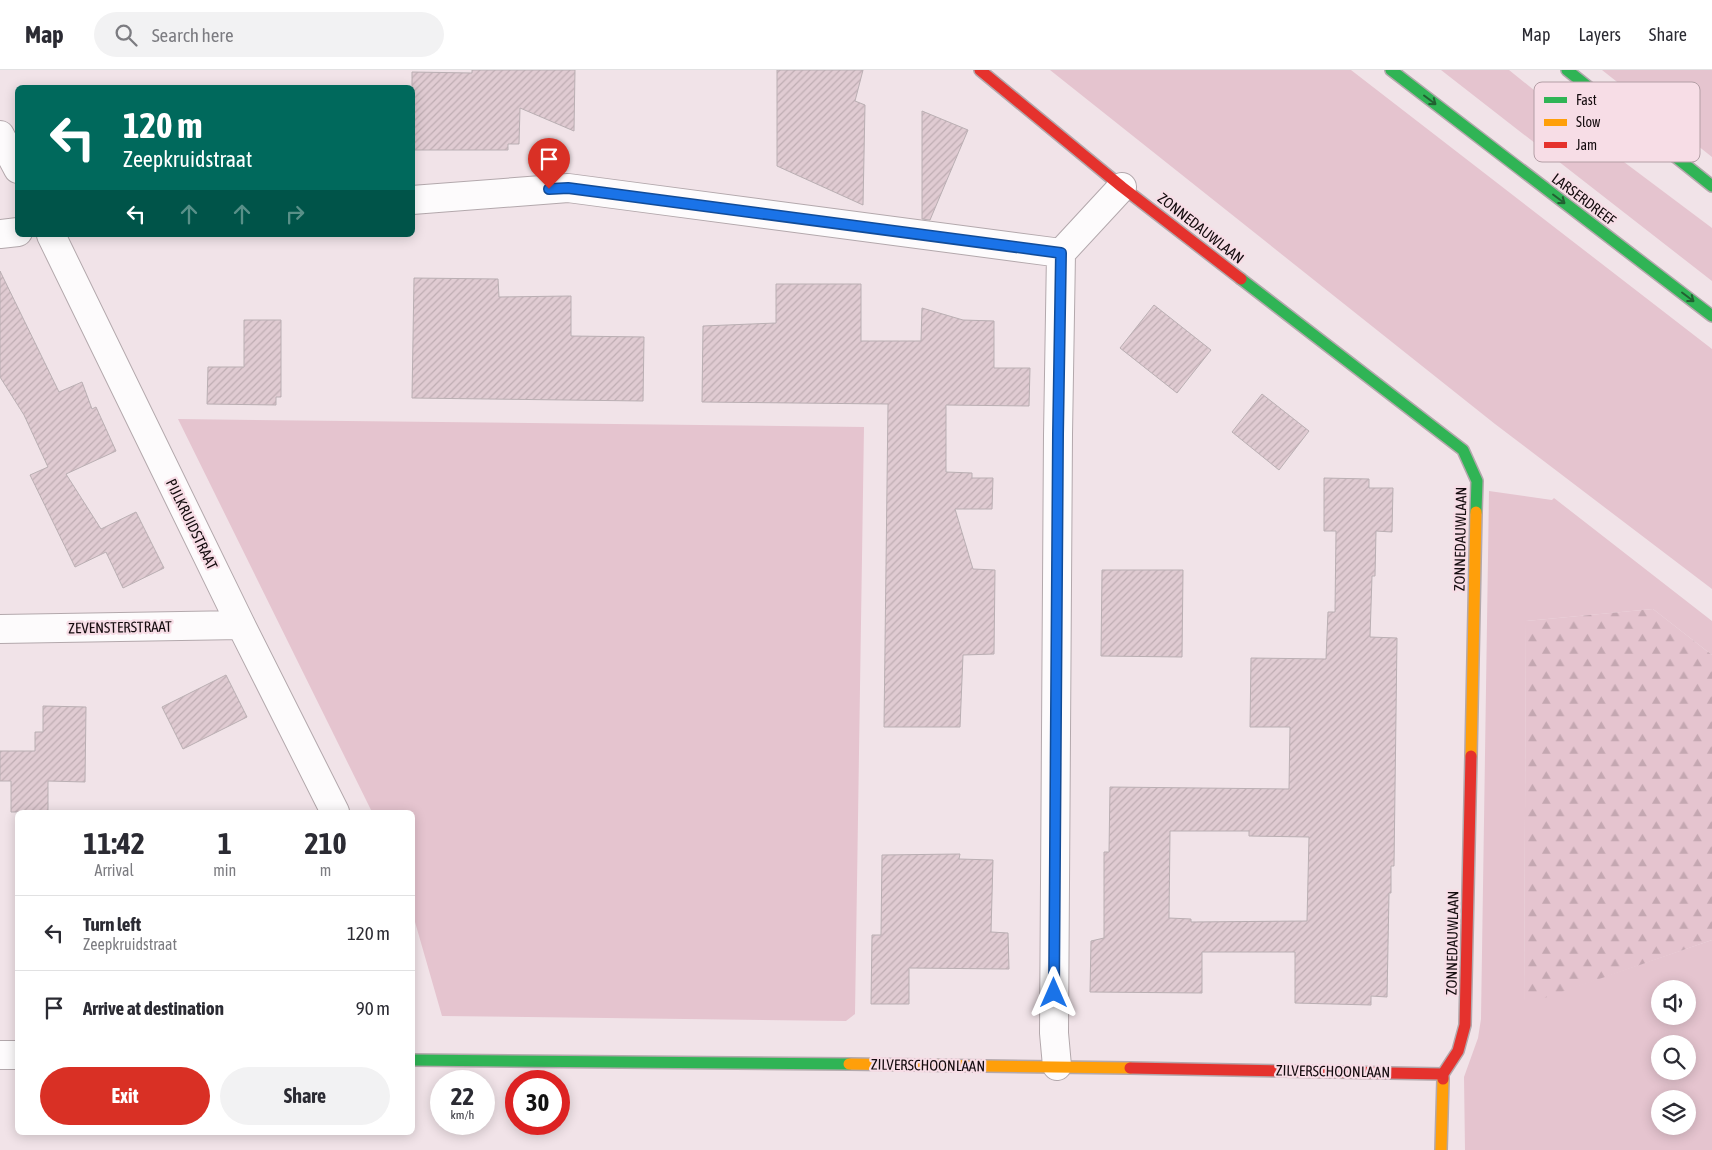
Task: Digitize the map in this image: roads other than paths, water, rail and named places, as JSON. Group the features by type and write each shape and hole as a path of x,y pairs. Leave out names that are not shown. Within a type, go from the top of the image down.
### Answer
{"street":[{"name":"ZONNEDAUWLAAN","path":"980,70 1122,187 1463,450 1477,482 1465,1025 1458,1051 1443,1074"},
{"name":"LARSERDREEF","path":"1391,70 1712,316"},
{"path":"1567,70 1582,82"},
{"path":"0,135 15,163"},
{"path":"1682,162 1712,186"},
{"path":"1057,1066 1054,1013 1057,474 1061,253 1122,187"},
{"path":"415,200 568,188 1061,253"},
{"path":"0,234 15,232"},
{"name":"PIJLKRUIDSTRAAT","path":"51,237 334,810"},
{"name":"ZEVENSTERSTRAAT","path":"0,629 241,625"},
{"path":"0,1055 15,1055"},
{"name":"ZILVERSCHOONLAAN","path":"415,1060 1057,1066 1443,1074"},
{"path":"1441,1150 1443,1074"}]}
